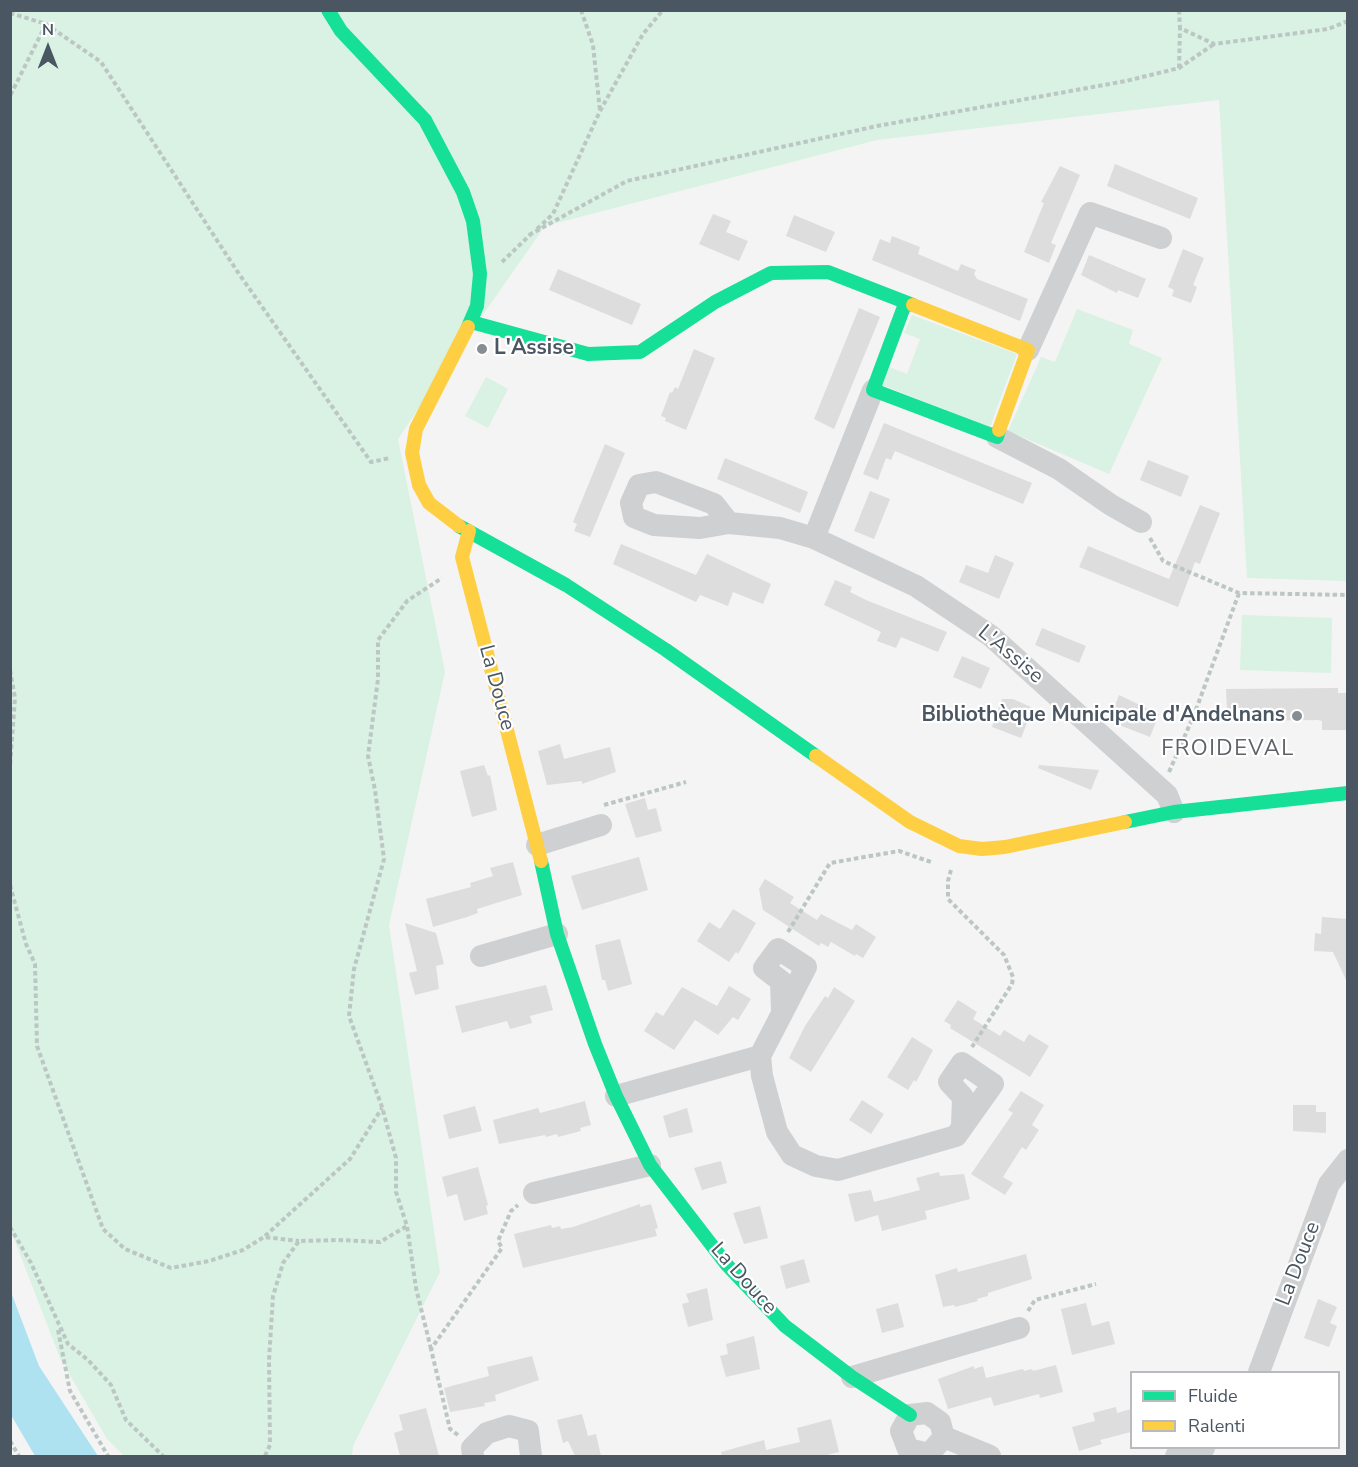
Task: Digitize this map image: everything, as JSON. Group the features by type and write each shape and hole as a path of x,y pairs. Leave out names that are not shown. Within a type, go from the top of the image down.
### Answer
{"street":[{"path":"328,10 340,31 425,120 463,192 473,221 480,274 477,306 459,349 416,429 412,453 419,485 429,503 447,519 576,591 666,650 910,822 959,846 982,849 1005,847 1174,812 1347,793"},
{"path":"997,437 1028,350 1090,213 1161,238"},
{"path":"471,322 588,354 639,352 715,302 771,273 828,272 905,304 1028,350"},
{"path":"814,537 905,304"},
{"path":"873,390 997,437 1059,469 1111,505 1141,522"},
{"name":"L'Assise","path":"729,523 780,528 814,537 916,586 991,636 1167,795 1174,812"},
{"name":"La Douce","path":"469,531 462,557 537,845 557,934 595,1044 616,1096 650,1165 727,1265 785,1326 852,1377 910,1415"},
{"path":"537,845 602,825"},
{"path":"481,956 557,934"},
{"path":"778,949 806,967 760,1056 762,1076 777,1132 792,1155 816,1166 838,1170 956,1136 993,1084 962,1063 949,1082 963,1097 962,1125"},
{"path":"616,1096 760,1056"},
{"name":"La Douce","path":"1259,1371 1329,1184 1347,1160"},
{"path":"534,1193 650,1165"},
{"path":"852,1377 1019,1328"},
{"path":"927,1413 934,1417 940,1422 944,1437 929,1454 901,1453 901,1431 910,1415 927,1413"},
{"path":"472,1452 487,1433 509,1426 528,1431 531,1456"},
{"path":"944,1437 990,1456"},
{"path":"1176,1456 1200,1449"}],"path":[{"path":"581,10 593,45 600,111"},
{"path":"480,274 500,265 553,214 600,111 644,34 663,10"},
{"path":"1179,10 1179,68"},
{"path":"10,13 46,24 101,62 237,271 371,462 412,453"},
{"path":"529,235 627,181 877,126 1126,81 1179,68 1214,44 1328,29 1347,21"},
{"path":"10,96 46,24"},
{"path":"1180,28 1214,44"},
{"path":"1141,522 1163,561 1239,593 1347,595"},
{"path":"444,577 407,601 378,640 378,679 368,756 384,859 354,969 349,1016 382,1107 396,1158 396,1192 407,1226 416,1288 450,1429 472,1452"},
{"path":"1158,787 1175,759 1239,593"},
{"path":"10,670 15,698 10,766"},
{"path":"602,825 604,804 686,782"},
{"path":"778,949 830,863 899,851"},
{"path":"951,870 948,881 948,899 1004,955 1013,977 1012,984 962,1063"},
{"path":"10,885 26,944 35,964 37,1046 103,1229 125,1249 171,1268 209,1261 243,1250 264,1237 350,1159 382,1107"},
{"path":"431,1349 502,1248 498,1241 511,1211 534,1193"},
{"path":"264,1237 299,1241 380,1242 407,1226"},
{"path":"10,1227 31,1263 57,1326 68,1344 88,1360 111,1384 126,1420 163,1456"},
{"path":"265,1456 270,1445 269,1360 273,1296 283,1263 299,1241"},
{"path":"1019,1328 1035,1300 1096,1284"},
{"path":"57,1326 70,1391 108,1456"},
{"path":"10,1441 20,1456"}],"green space":[{"path":"11,11 1347,11 1347,581 1247,578 1219,100 877,140 545,226 459,349 398,439 445,672 389,925 440,1272 353,1446 352,1456 124,1456 107,1439 60,1358 11,1231"},
{"path":"1077,309 1133,330 1129,344 1162,358 1109,474 1008,431 1041,357 1055,362"},
{"path":"912,315 1017,354 990,427 882,385 889,367 907,374 920,339 904,333"},
{"path":"486,377 508,389 488,428 465,416"},
{"path":"1242,615 1332,618 1331,673 1240,670"}],"water":[{"path":"11,1292 39,1366 98,1456 35,1456 11,1415"}],"building":[{"path":"1115,164 1198,198 1190,219 1107,186"},
{"path":"1060,166 1080,175 1051,243 1056,245 1049,263 1024,252 1044,203 1041,202"},
{"path":"713,214 731,221 726,232 748,241 739,261 699,244"},
{"path":"794,215 835,232 826,252 786,236"},
{"path":"892,236 920,247 918,254 958,271 961,264 976,270 974,274 977,279 1028,299 1020,321 872,260 880,239 890,243"},
{"path":"1183,249 1204,258 1193,285 1197,287 1191,303 1172,296 1174,290 1168,287"},
{"path":"1089,255 1146,279 1138,298 1118,290 1117,293 1081,275"},
{"path":"558,269 641,304 632,325 549,290"},
{"path":"859,308 880,317 834,429 814,419"},
{"path":"694,349 715,358 686,430 665,421 666,418 661,416 670,392 672,393 675,387 678,389"},
{"path":"884,423 1032,483 1023,504 895,451 891,460 886,458 878,480 863,474"},
{"path":"605,444 625,453 590,537 574,531 577,524 573,522"},
{"path":"725,458 808,492 800,513 717,479"},
{"path":"1148,460 1189,476 1181,497 1140,480"},
{"path":"870,491 890,499 874,539 854,531"},
{"path":"1200,505 1220,513 1200,564 1195,562 1178,607 1079,567 1088,546 1169,579"},
{"path":"621,544 696,575 707,554 771,584 763,604 733,592 728,606 700,595 696,602 613,564"},
{"path":"995,555 1014,563 999,599 959,582 966,565 988,573"},
{"path":"835,580 852,587 850,592 866,600 947,632 938,652 901,637 896,648 877,641 881,632 824,605"},
{"path":"1042,628 1086,646 1079,663 1035,645"},
{"path":"962,656 990,668 981,689 953,677"},
{"path":"1338,688 1338,693 1347,693 1347,730 1322,730 1322,721 1318,720 1239,721 1239,712 1227,712 1226,689"},
{"path":"1119,695 1159,714 1150,737 1109,721"},
{"path":"1002,699 1013,699 1033,708 1021,738 992,727"},
{"path":"560,744 564,759 610,747 616,772 582,784 582,781 547,785 538,751"},
{"path":"484,765 488,776 490,775 497,810 472,817 460,771"},
{"path":"1039,765 1099,770 1091,790 1038,768"},
{"path":"645,798 648,810 656,808 662,831 636,838 625,804"},
{"path":"639,857 648,890 582,910 571,876"},
{"path":"513,862 522,895 477,909 478,913 467,917 433,927 426,899 471,887 470,883 493,876 490,868"},
{"path":"765,879 794,897 790,903 817,920 821,914 852,930 856,924 876,937 863,958 831,942 828,947 821,943 819,946 763,910 759,889"},
{"path":"733,909 756,923 738,954 736,952 729,962 697,941 709,922 720,929"},
{"path":"1322,917 1347,919 1347,982 1333,952 1314,951 1315,933 1321,934"},
{"path":"405,923 436,933 444,964 436,966 439,989 415,995 409,973 417,971"},
{"path":"620,939 632,984 608,991 605,980 602,980 595,945"},
{"path":"546,985 553,1010 530,1016 532,1023 510,1029 507,1021 462,1033 455,1006"},
{"path":"729,986 751,999 738,1020 733,1017 718,1035 695,1020 674,1050 644,1031 656,1012 663,1016 682,987 717,1006"},
{"path":"834,987 855,1001 811,1072 789,1058 805,1026 825,996 828,998"},
{"path":"958,1000 977,1012 973,1019 1000,1036 1004,1030 1024,1042 1029,1034 1049,1046 1030,1077 950,1028 951,1025 944,1021"},
{"path":"912,1037 933,1050 916,1082 914,1080 908,1090 887,1077"},
{"path":"1021,1091 1044,1105 1032,1125 1039,1130 1026,1150 1022,1147 1003,1177 1013,1183 1005,1195 971,1174 1013,1113 1008,1110"},
{"path":"862,1100 884,1114 871,1134 849,1120"},
{"path":"585,1101 591,1125 580,1128 581,1131 558,1137 557,1134 546,1137 545,1135 499,1144 493,1120 538,1108 540,1113"},
{"path":"1293,1105 1316,1105 1316,1112 1326,1112 1326,1133 1293,1131"},
{"path":"475,1106 482,1131 449,1139 443,1115"},
{"path":"687,1108 693,1132 669,1138 663,1116"},
{"path":"721,1161 727,1183 702,1190 694,1168"},
{"path":"478,1167 488,1205 486,1206 488,1214 464,1221 457,1194 447,1197 442,1177"},
{"path":"939,1172 940,1176 964,1174 970,1199 925,1211 927,1219 882,1231 878,1215 855,1222 848,1194 871,1190 874,1202 920,1190 916,1178"},
{"path":"640,1204 640,1207 651,1204 658,1228 655,1229 657,1236 523,1268 514,1234 551,1225 552,1228 560,1226 561,1229 573,1227"},
{"path":"760,1206 768,1238 744,1244 733,1213"},
{"path":"1026,1254 1032,1279 988,1293 988,1296 977,1299 978,1301 955,1307 954,1305 943,1307 935,1275 957,1268 958,1272"},
{"path":"804,1259 810,1282 786,1289 780,1266"},
{"path":"707,1288 713,1320 688,1327 682,1304 689,1302 686,1294"},
{"path":"1318,1299 1337,1307 1330,1323 1337,1326 1329,1347 1304,1338"},
{"path":"898,1303 904,1327 882,1333 876,1309"},
{"path":"1086,1303 1092,1326 1109,1321 1115,1344 1072,1355 1061,1309"},
{"path":"754,1336 760,1369 726,1377 720,1356 728,1354 726,1344"},
{"path":"532,1356 539,1380 495,1395 496,1401 484,1403 485,1406 450,1412 444,1388 489,1376 487,1367"},
{"path":"1056,1365 1063,1392 1040,1398 1039,1394 994,1406 991,1397 948,1409 938,1379 974,1366 974,1369 983,1366 986,1378 1023,1369 1033,1371"},
{"path":"1116,1407 1117,1413 1130,1409 1130,1432 1100,1440 1102,1444 1079,1451 1072,1427 1095,1421 1093,1413"},
{"path":"426,1408 439,1456 400,1456 394,1433 403,1430 399,1415"},
{"path":"582,1414 588,1436 596,1434 601,1456 575,1456 568,1441 563,1443 557,1420"},
{"path":"831,1419 839,1452 823,1456 722,1456 721,1452 764,1440 766,1450 800,1442 797,1428"}],"traffic: fast":[{"path":"328,10 341,31 425,120 463,192 473,221 480,274 477,306 468,327"},
{"path":"471,322 588,354 640,352 715,302 771,273 828,272 913,305"},
{"path":"905,304 873,390 997,437 999,430"},
{"path":"459,526 566,585 666,650 816,756"},
{"path":"1125,822 1174,812 1348,793"},
{"path":"541,861 557,934 595,1044 616,1096 650,1165 727,1265 785,1326 852,1377 910,1415"}],"traffic: slow":[{"path":"913,305 1028,350 999,430"},
{"path":"459,526 429,503 419,485 412,453 416,429 468,327"},
{"path":"469,531 462,557 541,861"},
{"path":"816,756 910,822 959,846 982,849 1005,847 1125,822"}],"place":[{"name":"L'Assise","path":"482,349"},
{"name":"Bibliothèque Municipale d'Andelnans","path":"1297,716"}],"district":[{"name":"FROIDEVAL","path":"1228,750"}]}
